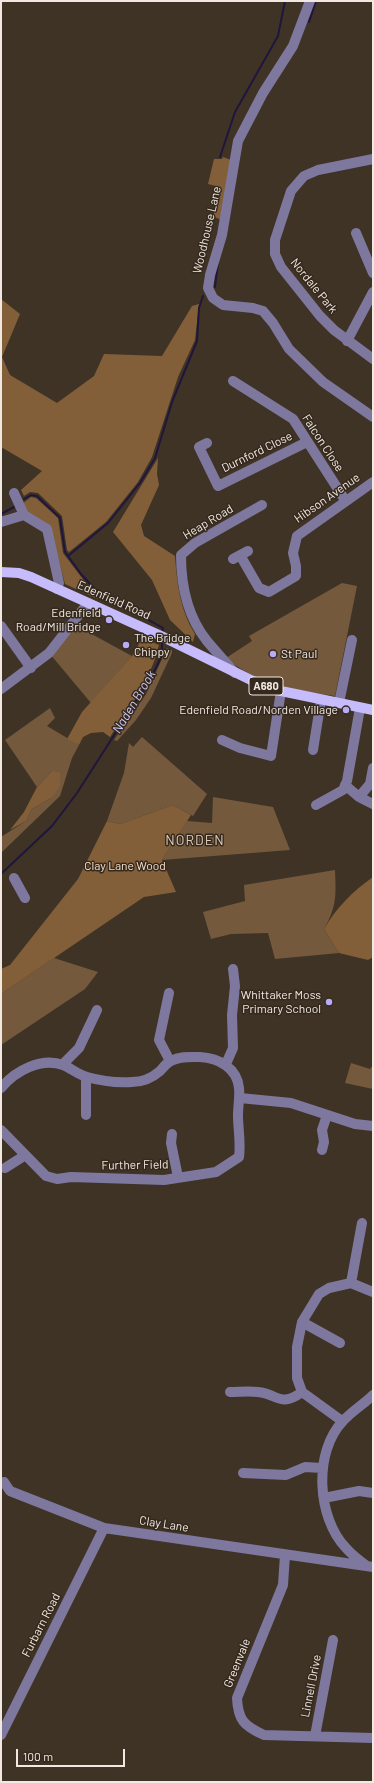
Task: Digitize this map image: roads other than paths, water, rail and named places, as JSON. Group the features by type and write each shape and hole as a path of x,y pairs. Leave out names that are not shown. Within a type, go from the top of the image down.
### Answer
{"main road":[{"name":"Edenfield Road","path":"1,572 25,574 164,637 235,673 281,691 373,710"}],"street":[{"name":"Woodhouse Lane","path":"310,1 293,46 263,93 238,141 222,235 210,275 208,288 213,298 223,305 253,308 262,311 273,323 289,349 323,382 373,417"},
{"name":"Nordale Park","path":"373,160 318,170 304,176 291,191 275,240 275,254 281,267 320,316 347,341 373,359"},
{"path":"355,239 373,273"},
{"path":"347,341 373,292"},
{"name":"Falcon Close","path":"233,380 293,419 345,500"},
{"name":"Durnford Close","path":"208,490 307,442"},
{"name":"Durnford Close","path":"207,443 199,447 218,486"},
{"name":"Hibson Avenue","path":"240,555 259,588 269,592 296,576 296,566 293,553 297,536 345,500 373,482"},
{"path":"14,493 24,515 47,529 60,583 57,589"},
{"name":"Heap Road","path":"235,673 222,656 207,641 189,612 181,574 181,555 195,543 262,505"},
{"path":"1,522 24,515"},
{"path":"1,689 50,653 88,603"},
{"path":"1,626 31,668"},
{"path":"339,703 352,640"},
{"path":"222,740 271,756 281,691"},
{"path":"313,750 321,700"},
{"path":"316,805 343,790 346,783 360,708"},
{"path":"359,797 370,784 373,768"},
{"path":"346,783 359,797 373,804"},
{"path":"14,878 25,898"},
{"path":"226,1064 234,1048 232,1015 235,986 233,969"},
{"path":"169,993 159,1040 170,1061"},
{"path":"62,1065 79,1048 97,1010"},
{"path":"1,1088 8,1079 32,1066 48,1062 62,1065 86,1077 105,1081 134,1082 150,1078 170,1061 189,1057 203,1057 226,1064 237,1079 240,1098 291,1103 355,1124 373,1126"},
{"path":"86,1077 86,1115"},
{"name":"Further Field","path":"1,1130 24,1156 50,1178 164,1180 216,1172 239,1157 240,1098"},
{"path":"322,1150 324,1142 322,1130 327,1114"},
{"path":"172,1134 171,1144 178,1177"},
{"path":"5,1168 24,1156"},
{"path":"351,1284 362,1223"},
{"path":"342,1421 302,1392 297,1378 297,1347 302,1322 319,1294 329,1288 351,1284 373,1292"},
{"path":"302,1322 340,1343"},
{"path":"230,1392 258,1392 282,1400 294,1397 302,1392"},
{"path":"370,1567 346,1549 337,1536 324,1498 322,1468 330,1440 342,1421 373,1395"},
{"path":"243,1473 286,1474 305,1467 322,1468"},
{"name":"Clay Lane","path":"4,1482 10,1491 104,1528 370,1567"},
{"path":"324,1498 359,1491 373,1494"},
{"name":"Furbarn Road","path":"1,1735 104,1528"},
{"path":"331,1561 346,1549"},
{"name":"Greenvale","path":"285,1555 283,1586 237,1698 237,1710 242,1721 252,1730 264,1735 373,1738"},
{"name":"Linnell Drive","path":"314,1736 333,1640"}],"waterway":[{"path":"220,157 235,112 278,36 285,1"},
{"path":"309,22 316,1"},
{"path":"215,287 218,263"},
{"path":"68,556 108,523 140,483 155,458 172,402 197,341 199,308 203,296"},
{"name":"Naden Brook","path":"24,499 31,495 37,496 60,518 65,552 81,574 102,597 131,610 163,628 162,633"},
{"path":"1,514 14,507"},
{"name":"Naden Brook","path":"1,874 52,826 77,793 152,676 162,655 162,640"}],"place":[{"name":"Edenfield Road/Mill Bridge","path":"109,620"},
{"name":"The Bridge Chippy","path":"126,645"},
{"name":"St Paul","path":"273,654"},
{"name":"Edenfield Road/Norden Village","path":"346,710"},
{"name":"Whittaker Moss Primary School","path":"329,1002"}],"district":[{"name":"NORDEN","path":"195,840"}],"park label":[{"name":"Clay Lane Wood","path":"125,866"}]}
